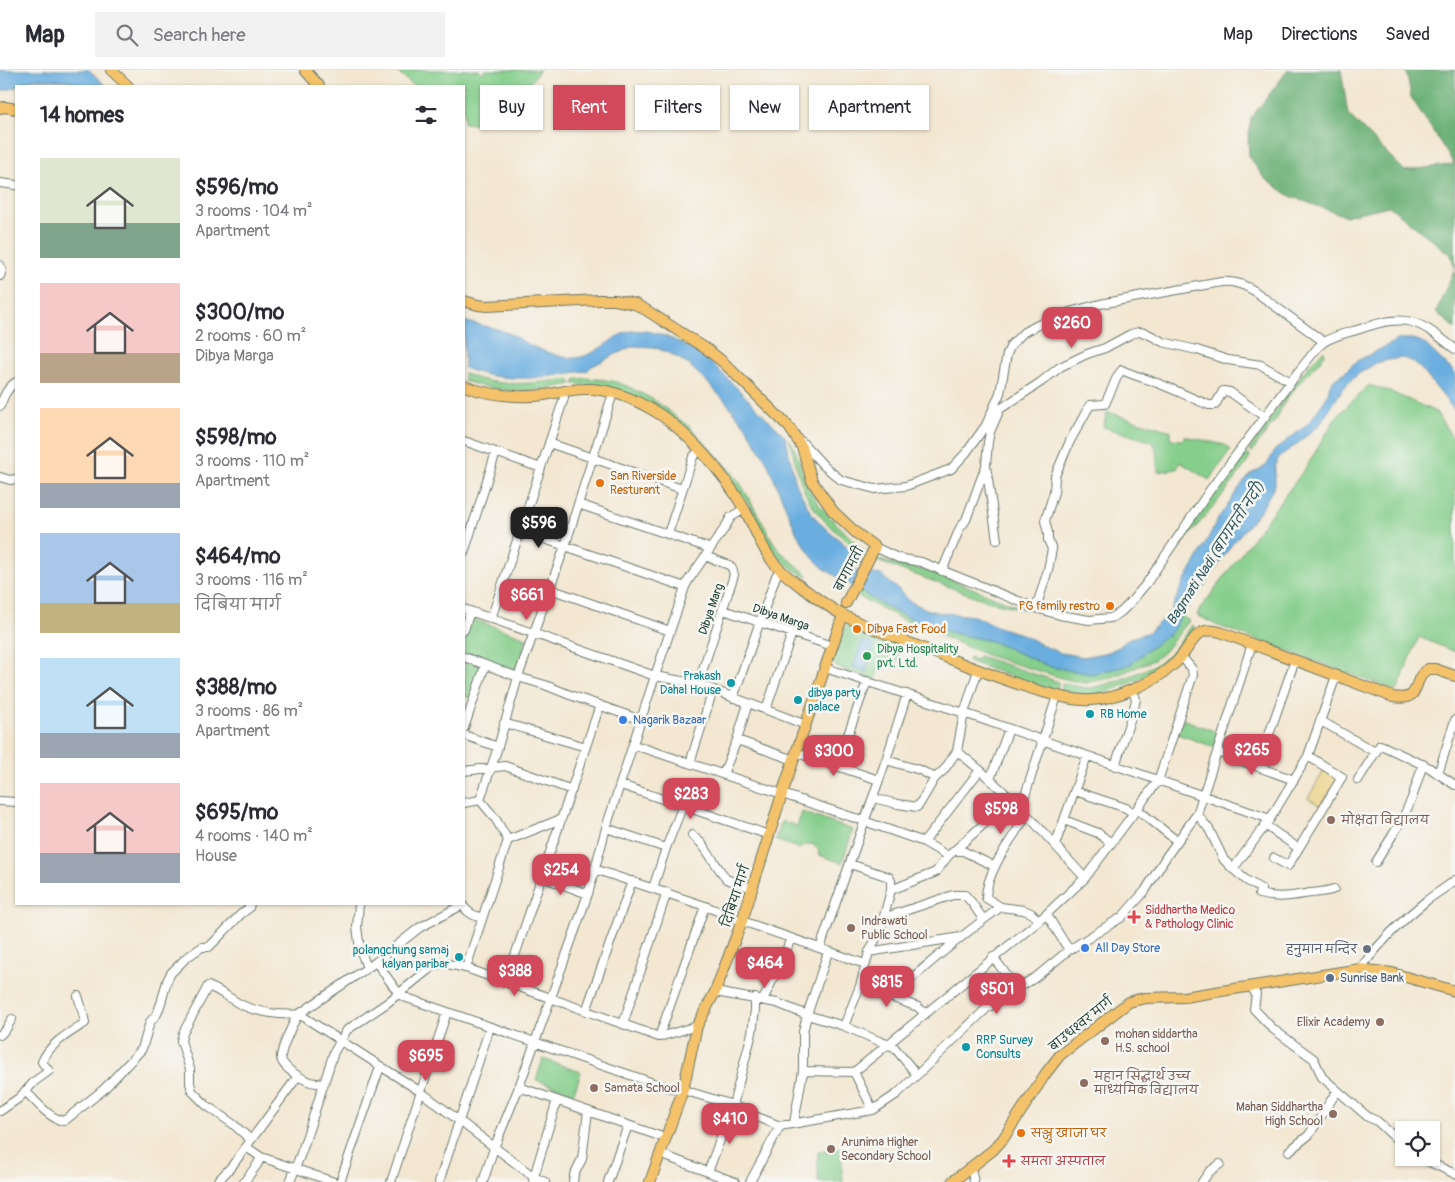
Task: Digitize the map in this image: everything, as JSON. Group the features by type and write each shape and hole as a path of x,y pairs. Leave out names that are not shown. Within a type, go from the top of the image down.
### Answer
{"main road":[{"path":"111,70 127,85"},
{"path":"305,70 318,85"},
{"path":"0,108 15,109"},
{"path":"465,300 487,306 615,300 634,304 646,310 708,350 723,362 789,427 802,447 812,481 821,495 839,518 875,547"},
{"path":"465,386 484,392 522,396 542,395 585,388 613,393 632,399 656,412 683,434 722,475 744,509 767,554 780,570 807,590 843,615 870,627 978,670 1057,696 1092,700 1132,689 1169,670 1182,657 1197,636 1201,632 1209,630 1217,630 1392,697 1401,698 1412,695 1421,675 1428,669 1435,669 1455,676"},
{"name":"बागामती","path":"846,603 875,547"},
{"name":"दिबिया मार्ग","path":"650,1182 683,1090 697,1026 715,992 742,921 782,794 843,615"},
{"name":"बाउधश्वर मार्ग","path":"952,1182 993,1150 1002,1140 1060,1055 1129,1002 1146,998 1184,997 1360,969 1392,973 1455,991"}],"street":[{"path":"0,183 15,185"},
{"path":"0,265 2,266 0,276"},
{"path":"789,427 824,466 841,480 875,489 906,486 951,469 956,464 971,447 986,425 1000,393 1007,354 1016,338 1040,324 1069,312 1100,304 1232,281 1254,290 1324,342"},
{"path":"875,547 898,558 921,562 1036,608 1060,615 1089,620 1111,618 1121,612 1146,584 1199,506 1291,382 1324,342 1333,337 1395,320 1409,321 1422,326 1455,349"},
{"path":"997,540 986,466 988,442 1000,408 1041,382 1060,367 1139,332 1146,333 1164,342 1228,360 1261,365 1291,382"},
{"path":"1036,608 1048,570 1052,549 1048,540 1045,521 1054,492 1055,476 1070,441 1090,405 1105,404 1122,370 1209,405 1215,405 1223,391 1230,392 1265,417"},
{"path":"0,406 3,396 15,383"},
{"path":"491,619 564,398 562,392"},
{"path":"480,800 498,747 518,677 565,546 613,393"},
{"path":"465,441 541,468"},
{"path":"549,443 682,489"},
{"path":"668,534 693,457 699,450"},
{"path":"465,550 496,452"},
{"path":"942,571 960,528 966,520 986,466"},
{"path":"0,477 10,480 15,479"},
{"path":"578,504 710,549"},
{"path":"483,1182 588,894 606,828 685,587 724,530 731,516 744,509"},
{"path":"521,531 685,587"},
{"name":"Dibya Marg","path":"698,684 734,575 729,565 705,556"},
{"path":"733,698 776,576 780,570"},
{"path":"550,589 670,632"},
{"path":"465,623 467,610 655,676 698,684 806,725"},
{"name":"Dibya Marga","path":"724,610 832,646"},
{"path":"766,710 792,633"},
{"path":"376,962 399,994 404,997 662,1086 683,1090 733,1105 780,1126 873,1110 898,1094 987,1008 1036,977 1069,950 1122,917 1145,891 1176,841 1197,814 1252,644"},
{"path":"803,1071 854,1072 1039,921 1086,878 1158,781 1193,675 1192,669 1182,657"},
{"path":"465,658 544,684 641,720"},
{"path":"1258,766 1295,660"},
{"path":"465,725 485,666"},
{"path":"825,668 1009,728 1202,795 1268,822 1298,848"},
{"path":"873,798 917,807 919,805 935,778 944,770 957,751 964,713 978,670"},
{"path":"1233,869 1268,822 1308,756 1336,676"},
{"path":"837,766 867,682"},
{"path":"1116,766 1136,699 1132,689"},
{"path":"690,763 714,690"},
{"path":"820,948 873,798 907,694"},
{"path":"1021,808 1057,696"},
{"path":"723,774 748,703"},
{"path":"506,982 600,705"},
{"path":"1438,774 1455,720"},
{"path":"1321,721 1375,752"},
{"path":"504,723 586,746"},
{"path":"990,779 1009,728"},
{"path":"465,735 498,747"},
{"path":"736,740 837,766 879,780"},
{"path":"634,745 864,821 951,853 963,852 994,866"},
{"path":"1358,780 1380,745 1423,764 1455,785"},
{"path":"957,751 1021,808 1086,878"},
{"path":"1217,752 1294,780"},
{"path":"1055,845 1087,756"},
{"path":"1274,858 1288,866 1342,777 1308,756"},
{"path":"886,760 920,770 935,778"},
{"path":"1376,862 1402,820 1412,798 1423,764"},
{"path":"465,771 492,766 505,766 572,790"},
{"path":"924,842 980,770"},
{"path":"621,785 769,835"},
{"path":"1075,790 1135,811 1176,841"},
{"path":"891,890 936,872 951,853 986,822 1004,792"},
{"path":"465,802 480,800"},
{"path":"466,968 508,840 495,818 480,800"},
{"path":"0,802 15,802"},
{"path":"653,888 683,805"},
{"path":"1197,814 1208,829 1220,854 1233,869 1260,892 1288,898 1334,889"},
{"path":"1027,815 994,866 986,898 1001,906 1032,913 1039,921"},
{"path":"508,840 562,819"},
{"path":"1064,820 1098,833 1112,843"},
{"path":"606,828 666,848"},
{"path":"692,835 702,844 726,879 752,888"},
{"path":"844,1026 860,986 869,952 880,931 891,890 889,877 850,864"},
{"path":"594,869 667,892 742,921 865,964"},
{"path":"542,878 588,894"},
{"path":"1360,969 1399,924 1427,900 1455,880"},
{"path":"586,1011 632,881"},
{"path":"623,1024 667,892"},
{"path":"883,918 953,894 965,895 982,920"},
{"path":"26,1091 52,1116 64,1121 103,1090 142,1049 150,1022 157,1014 162,1003 167,981 171,973 186,958 216,940 249,908 250,905"},
{"path":"358,905 357,927 360,949 366,968"},
{"path":"324,1083 315,1084 298,1076 285,1065 281,1056 299,1014 376,962 419,928 460,905"},
{"path":"463,905 471,914 482,918"},
{"path":"659,1037 705,906"},
{"path":"888,997 1001,906"},
{"path":"1046,914 1069,950"},
{"path":"869,952 962,937"},
{"path":"708,1172 733,1105 752,1033 755,1010 759,999 784,956 791,938"},
{"path":"794,1124 803,1071 803,1032 828,952"},
{"path":"994,957 1017,988"},
{"path":"290,1182 334,1052 340,1041 348,1030 436,965 443,963 466,968 659,1037 697,1026"},
{"path":"251,1140 233,1124 206,1105 192,1091 190,1069 182,1041 183,1033 208,986 219,990 240,1004 265,1012 299,1014 421,1092 482,1137 533,1180 545,1182"},
{"path":"860,986 918,1007 925,1014"},
{"path":"1250,987 1256,994 1254,1008 1273,1029 1314,1059 1322,1077 1336,1091 1368,1116 1378,1121 1395,1137"},
{"path":"715,992 777,1003 807,1015 844,1026 888,1044 894,1048 917,1075"},
{"path":"0,1111 19,1098 35,1080 49,1071 42,1062 45,1056 56,1043 85,1023 78,996"},
{"path":"391,1182 447,1012"},
{"path":"0,1035 12,1019"},
{"path":"439,1182 490,1027"},
{"path":"340,1182 380,1067"},
{"path":"854,1072 873,1110"},
{"path":"217,1182 246,1147 298,1076"},
{"path":"519,1087 666,1138"},
{"path":"1289,1151 1309,1135 1336,1091"},
{"path":"533,1180 557,1100"},
{"path":"573,1182 574,1175 582,1159 588,1111"},
{"path":"608,1182 628,1125"},
{"path":"750,1182 780,1126"},
{"path":"246,1147 261,1156 334,1182"},
{"path":"660,1154 735,1182"},
{"path":"244,1182 257,1165 261,1156"},
{"path":"1202,1182 1209,1172 1220,1164"},
{"path":"1438,1166 1455,1174"},
{"path":"971,1168 974,1182"}],"green space":[{"path":"394,70 479,70 483,73 485,70 540,70 528,85 480,85 480,124 465,123 465,85 413,85"},
{"path":"1288,70 1341,70 1348,114 1405,171 1454,164 1411,97 1406,70 1455,70 1455,268 1451,255 1389,206 1345,216 1290,196 1264,178 1249,156 1248,140 1251,118"},
{"path":"1455,268 1455,329 1436,312"},
{"path":"1324,350 1325,355 1284,403 1277,418 1252,452 1249,450 1293,385"},
{"path":"465,373 502,383 516,384 569,379 572,384 528,391 491,388 465,381"},
{"path":"587,378 613,381 627,386 654,400 691,428 729,468 742,486 774,543 781,552 808,575 807,577 792,569 775,553 748,503 687,433 597,385 574,384 577,379"},
{"path":"1369,385 1389,391 1436,412 1455,442 1455,652 1419,637 1397,691 1216,625 1197,615 1307,466 1336,417"},
{"path":"1107,412 1171,431 1171,439 1183,440 1184,436 1225,445 1230,449 1209,480 1180,462 1177,469 1158,472 1156,450 1153,442 1103,427"},
{"path":"789,438 813,496 829,516 865,552 864,554 830,526 815,510 799,477"},
{"path":"1246,453 1250,455 1249,460 1226,491 1149,584 1201,509"},
{"path":"875,558 939,575 1027,610 988,601 874,560"},
{"path":"858,590 898,613 927,626 991,641 1051,667 1092,674 1131,664 1171,633 1180,615 1189,621 1164,652 1154,660 1110,678 1085,683 1065,679 989,656 903,620 856,595"},
{"path":"469,618 527,638 515,674 465,656 465,631"},
{"name":"Dibya Hospitality pvt. Ltd.","path":"850,623 905,646 895,667 881,662 875,680 837,667 833,662 837,646 843,631"},
{"path":"1192,625 1195,628 1176,656 1164,666 1145,677 1099,695 1089,696 1060,692 1063,683 1086,688 1094,687 1150,667 1169,654"},
{"path":"979,656 1059,682 1056,691 968,661 969,657 977,660"},
{"path":"465,658 485,666 475,699 465,696"},
{"path":"1183,719 1219,733 1214,747 1177,734"},
{"path":"1244,738 1262,744 1256,760 1253,761 1224,752 1222,749 1224,741 1240,747"},
{"path":"802,812 853,830 842,863 819,855 818,849 812,844 804,845 800,849 775,840 782,821 797,826"},
{"path":"543,1059 581,1072 574,1093 536,1080"},
{"path":"841,1148 843,1182 818,1182 818,1151"}],"sand":[{"path":"1325,769 1338,779 1321,806 1308,798"}],"water":[{"path":"0,70 89,70 105,85 79,85 69,81 34,79 20,85 15,85 15,87 11,89 0,91"},
{"name":"Bagmati Nadi (बागमती नदी)","path":"465,321 502,331 541,350 571,358 578,358 592,353 622,334 633,331 659,334 686,346 718,369 785,436 796,484 811,513 824,527 856,554 851,566 863,575 881,575 911,602 926,609 935,612 974,616 1001,628 1021,634 1061,653 1084,657 1108,652 1119,647 1128,639 1149,632 1171,611 1183,583 1219,517 1244,481 1251,474 1267,465 1275,450 1308,424 1327,397 1330,385 1334,379 1339,377 1357,361 1400,339 1420,341 1455,373 1455,411 1422,370 1409,360 1401,358 1376,363 1357,375 1343,388 1321,423 1278,459 1275,467 1275,485 1261,510 1232,544 1201,591 1184,607 1171,633 1131,664 1092,674 1051,667 991,641 927,626 876,601 823,568 813,558 797,534 767,462 747,428 706,381 688,364 673,355 654,347 633,346 592,366 587,371 534,378 514,378 493,376 465,368"},
{"path":"862,640 875,645 866,672 853,667"}],"place":[{"name":"San Riverside Resturant","path":"600,483"},
{"name":"PG family restro","path":"1110,606"},
{"name":"Dibya Fast Food","path":"857,629"},
{"name":"Dibya Hospitality pvt. Ltd.","path":"867,656"},
{"name":"Prakash Dahal House","path":"731,683"},
{"name":"dibya party palace","path":"798,700"},
{"name":"RB Home","path":"1090,714"},
{"name":"Nagarik Bazaar","path":"623,720"},
{"name":"मोक्षदा विद्यालय","path":"1331,820"},
{"name":"Siddhartha Medico & Pathology Clinic","path":"1134,917"},
{"name":"Indrawati Public School","path":"851,928"},
{"name":"All Day Store","path":"1085,948"},
{"name":"हनुमान मन्दिर","path":"1367,949"},
{"name":"polangchung samaj kalyan paribar","path":"459,957"},
{"name":"Sunrise Bank","path":"1330,978"},
{"name":"Elixir Academy","path":"1380,1022"},
{"name":"mohan siddartha H.S. school","path":"1105,1041"},
{"name":"RRP Survey Consults","path":"966,1047"},
{"name":"महान सिद्धार्थ उच्च माध्यमिक विद्यालय","path":"1084,1083"},
{"name":"Samata School","path":"594,1088"},
{"name":"Mahan Siddhartha High School","path":"1333,1114"},
{"name":"सञ्जु खाजा घर","path":"1021,1133"},
{"name":"Arunima Higher Secondary School","path":"831,1149"},
{"name":"समता अस्पताल","path":"1009,1161"}]}
